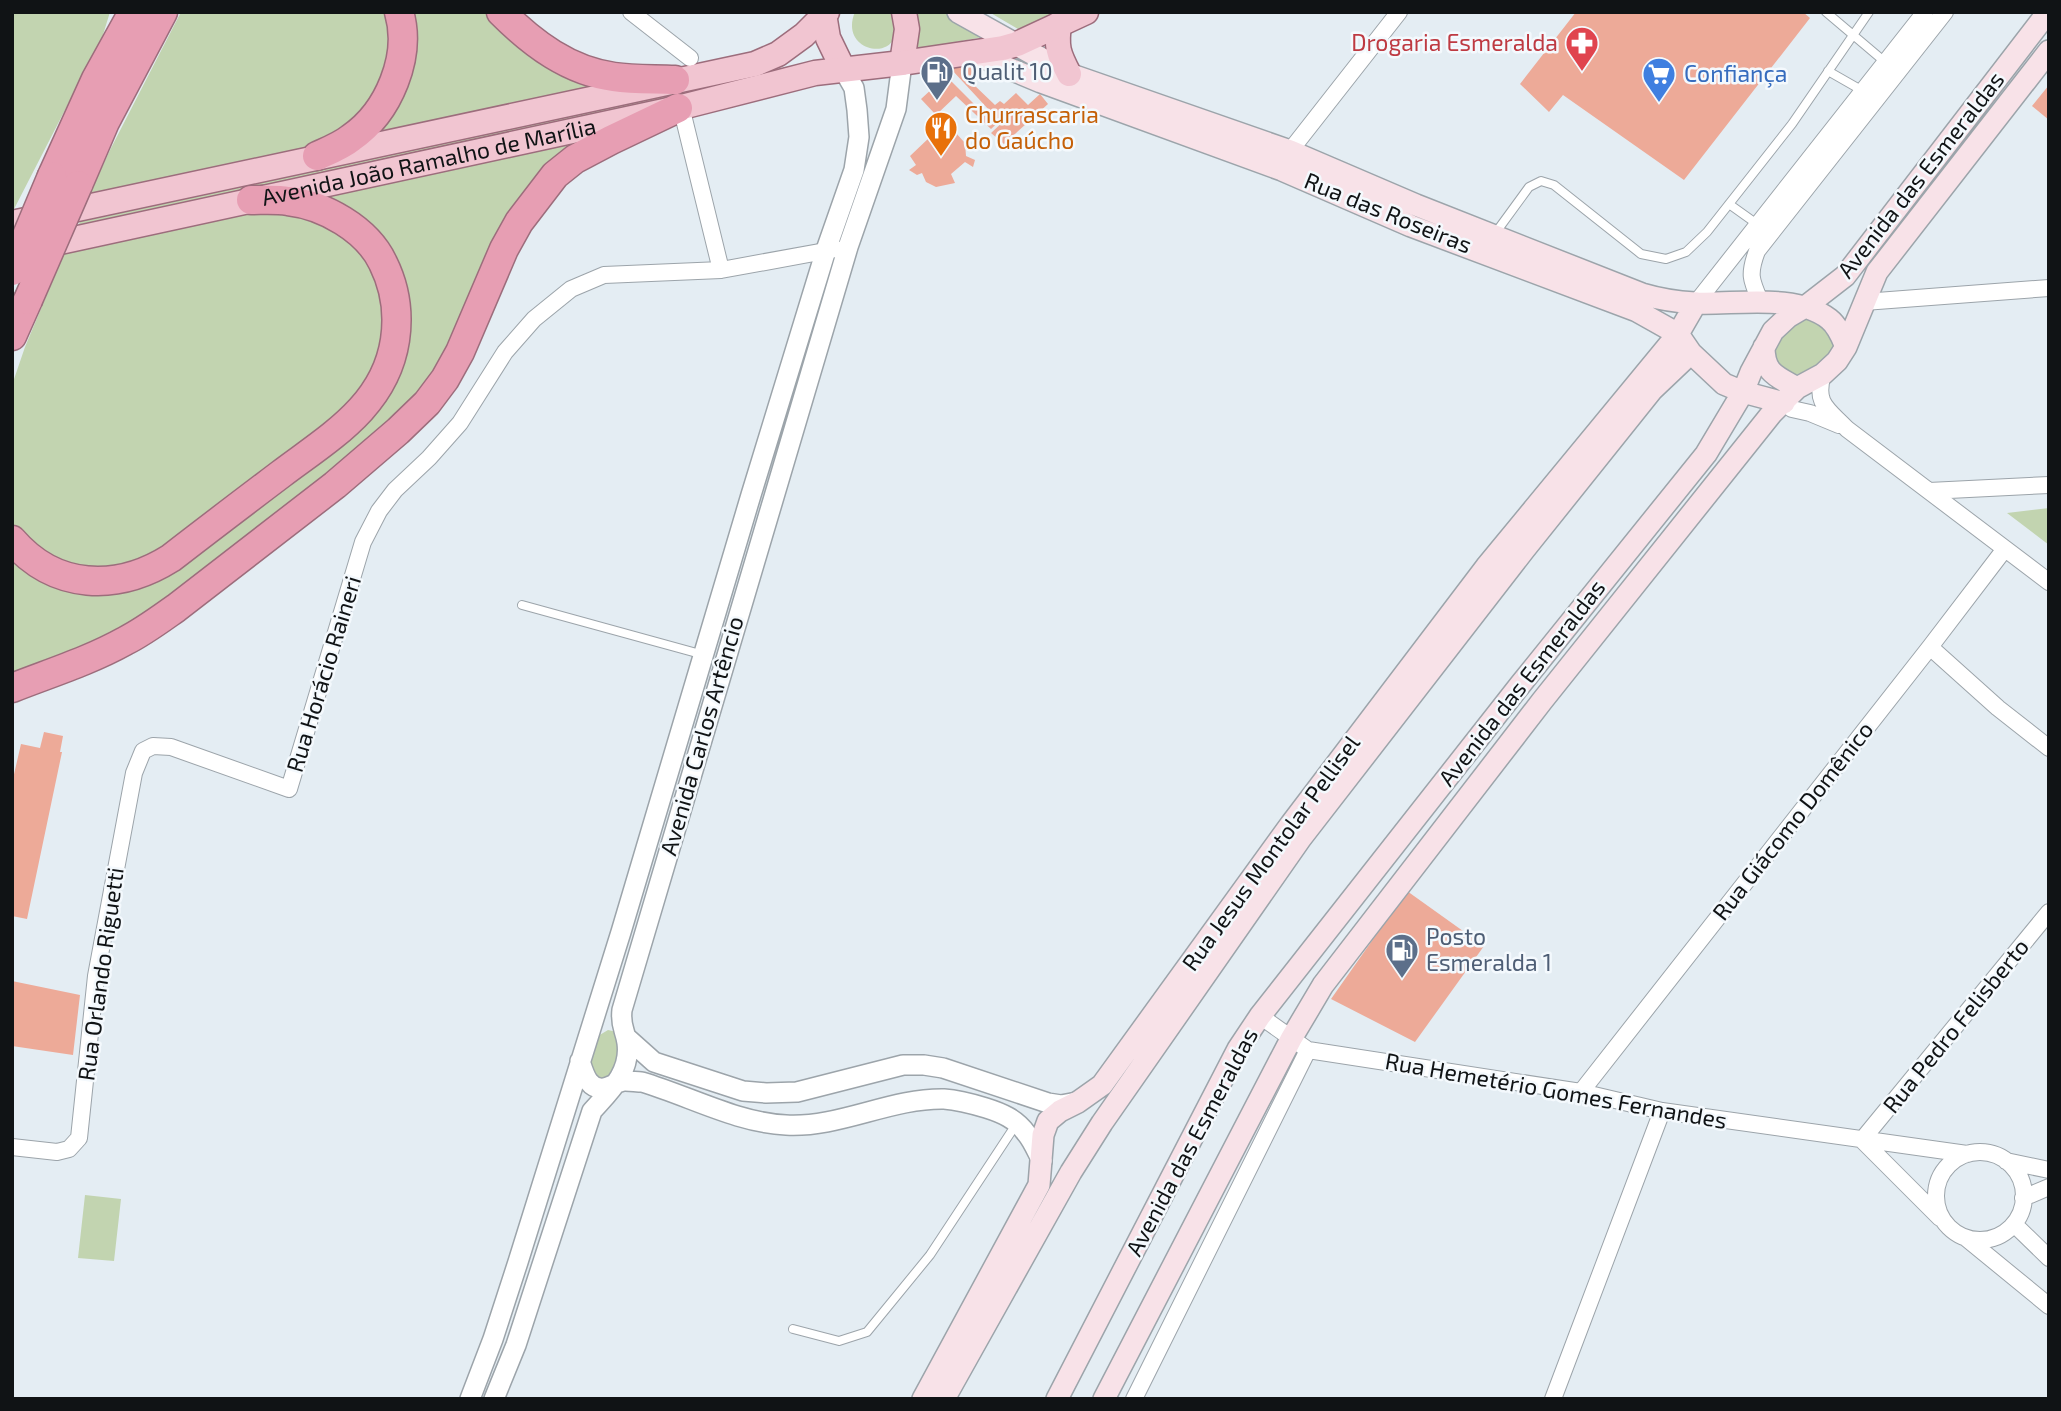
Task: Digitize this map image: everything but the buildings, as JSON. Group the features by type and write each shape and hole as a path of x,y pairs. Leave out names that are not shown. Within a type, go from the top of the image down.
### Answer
{"highway":[{"path":"12,336 28,300 110,36 115,12"},
{"path":"96,79 133,12"},
{"path":"12,271 65,180 105,122 163,12"},
{"path":"317,156 351,139 366,126 385,101 397,75 403,50 399,12"},
{"path":"501,12 537,45 584,69 614,77 682,69"},
{"path":"12,688 89,659 125,642 160,620 335,485 398,431 427,403 444,379 477,317 509,240 555,174 575,159 611,139 681,113"},
{"path":"12,540 43,568 65,577 82,581 102,581 142,573 170,558 342,428 373,397 392,356 397,328 396,301 390,277 381,258 367,240 350,225 331,214 289,201 251,200"}],"main road":[{"path":"902,63 907,29 904,12"},
{"name":"Rua das Roseiras","path":"958,12 1069,74 1413,215 1563,273 1662,300 1805,307"},
{"name":"Avenida João Ramalho de Marília","path":"12,253 251,200 681,113 754,87 815,73 972,53 1017,44 1086,12"},
{"name":"Avenida das Esmeraldas","path":"1057,1399 1238,1049 1260,1016 1706,454 1743,392 1773,331 1844,276 2048,12"},
{"name":"Avenida João Ramalho de Marília","path":"12,223 317,156 682,69 755,64 778,54 804,36 825,13"},
{"path":"825,13 828,38 843,69"},
{"path":"1059,24 1056,44 1069,74"},
{"name":"Avenida das Esmeraldas","path":"1846,347 1877,272 2049,51"},
{"name":"Rua das Roseiras","path":"972,53 1041,82 1286,161"},
{"name":"Rua das Roseiras","path":"1413,215 1493,236 1637,311 1678,334 1690,353 1724,384 1743,392 1790,395"},
{"path":"1831,287 1864,302"},
{"name":"Rua Jesus Montolar Pellisel","path":"923,1399 1039,1185 1043,1135 1048,1121 1102,1085 1291,824 1517,543 1678,334 1696,303"},
{"path":"1764,347 1764,361 1790,395 1823,374 1837,361 1846,347 1837,327 1830,319 1805,307"},
{"name":"Rua Jesus Montolar Pellisel","path":"944,1399 1071,1172 1102,1123 1301,838 1517,543 1652,390 1690,353"},
{"name":"Avenida das Esmeraldas","path":"1104,1399 1300,1044 1323,985 1542,701 1772,413 1790,395"},
{"path":"1520,685 1542,701"},
{"path":"1078,1102 1090,1105 1100,1113 1102,1123"},
{"path":"1042,1161 1055,1171 1071,1172"}],"street":[{"path":"631,12 682,69"},
{"path":"1286,161 1399,12"},
{"path":"1761,303 1754,288 1751,269 1757,251 1892,67 1925,12"},
{"path":"1696,303 1863,91 1892,67 1945,12"},
{"name":"Avenida Carlos Artêncio","path":"494,1399 516,1345 592,1111 618,1082 623,1072 628,1046 622,1010 848,247 896,110 902,63"},
{"name":"Avenida Carlos Artêncio","path":"470,1399 519,1262 826,250 854,170 859,137 854,88 843,69"},
{"path":"681,113 721,270 848,247"},
{"name":"Rua Horácio Raineri","path":"153,746 171,747 289,789 363,542 379,511 395,490 429,458 460,423 505,352 534,319 571,289 604,275 721,270"},
{"path":"1864,302 2049,288"},
{"path":"1823,374 1819,388 1820,400 1847,429 2049,582"},
{"path":"1790,395 1792,409 1810,413 1847,429"},
{"path":"1929,491 2049,485"},
{"path":"751,495 771,503"},
{"name":"Rua Giácomo Domênico","path":"1581,1092 2004,550"},
{"path":"1930,647 1998,708 2049,748"},
{"name":"Rua Orlando Riguetti","path":"12,1147 57,1152 69,1149 79,1138 96,976 134,773 143,751 153,746"},
{"name":"Rua Pedro Felisberto","path":"1862,1140 2049,912"},
{"name":"Rua Hemetério Gomes Fernandes","path":"1260,1016 1300,1044 1581,1092 1662,1111 1967,1154 1981,1153 2049,1170"},
{"path":"586,1041 603,1028 614,1027 654,1062 743,1091 797,1092 903,1065 924,1065 943,1068 1048,1103 1061,1105 1078,1102"},
{"path":"1136,1397 1300,1044"},
{"path":"580,1061 591,1084 604,1088 618,1082 642,1083 754,1120 786,1125 811,1125 907,1103 946,1099 1008,1116 1027,1134 1042,1161"},
{"path":"1553,1399 1662,1111"},
{"path":"1862,1140 1954,1232 1966,1238 2049,1306"},
{"path":"1944,1222 1936,1196 1938,1182 1945,1170 1967,1154"},
{"path":"1966,1238 1979,1241 1992,1239 2014,1224 2021,1212 2022,1184 2016,1171 2006,1161"},
{"path":"2023,1198 2049,1187"},
{"path":"2014,1224 2049,1258"},
{"path":"519,1262 541,1268"}],"lane":[{"path":"1826,12 1892,67"},
{"path":"1493,236 1529,187 1541,181 1554,185 1642,254 1666,259 1686,253 1707,232 1792,124 1869,12"},
{"path":"1828,71 1863,91"},
{"path":"1729,204 1757,224"},
{"path":"522,605 704,655"},
{"path":"793,1329 839,1341 867,1332 930,1255 1017,1123"}],"green space":[{"path":"12,12 110,12 102,38 12,213"},
{"path":"181,12 394,12 387,86 329,144 90,193"},
{"path":"408,12 493,12 614,83 366,135"},
{"path":"855,12 895,12 896,33 889,45 874,49 858,41 853,34"},
{"path":"915,12 944,12 988,36 914,50"},
{"path":"989,12 1057,12 1018,29"},
{"path":"720,80 721,85 667,101 76,231 82,217"},
{"path":"625,127 580,150 426,393 167,607 12,682 12,550 110,586 366,415 394,272 304,197"},
{"path":"271,206 346,228 391,294 368,398 165,557 76,575 12,530 12,385 65,251"},
{"path":"1808,319 1825,326 1833,341 1833,348 1815,368 1790,374 1782,370 1773,358 1774,351 1784,332"},
{"path":"2049,508 2049,545 2007,513"},
{"path":"608,1030 621,1036 616,1074 597,1081 589,1063 598,1036"},
{"path":"85,1195 121,1199 114,1261 78,1258"}],"place":[{"name":"Drogaria Esmeralda","path":"1582,73"},
{"name":"Qualit 10","path":"937,102"},
{"name":"Confiança","path":"1659,104"},
{"name":"Churrascaria do Gaúcho","path":"941,158"},
{"name":"Posto Esmeralda 1","path":"1402,980"}]}
